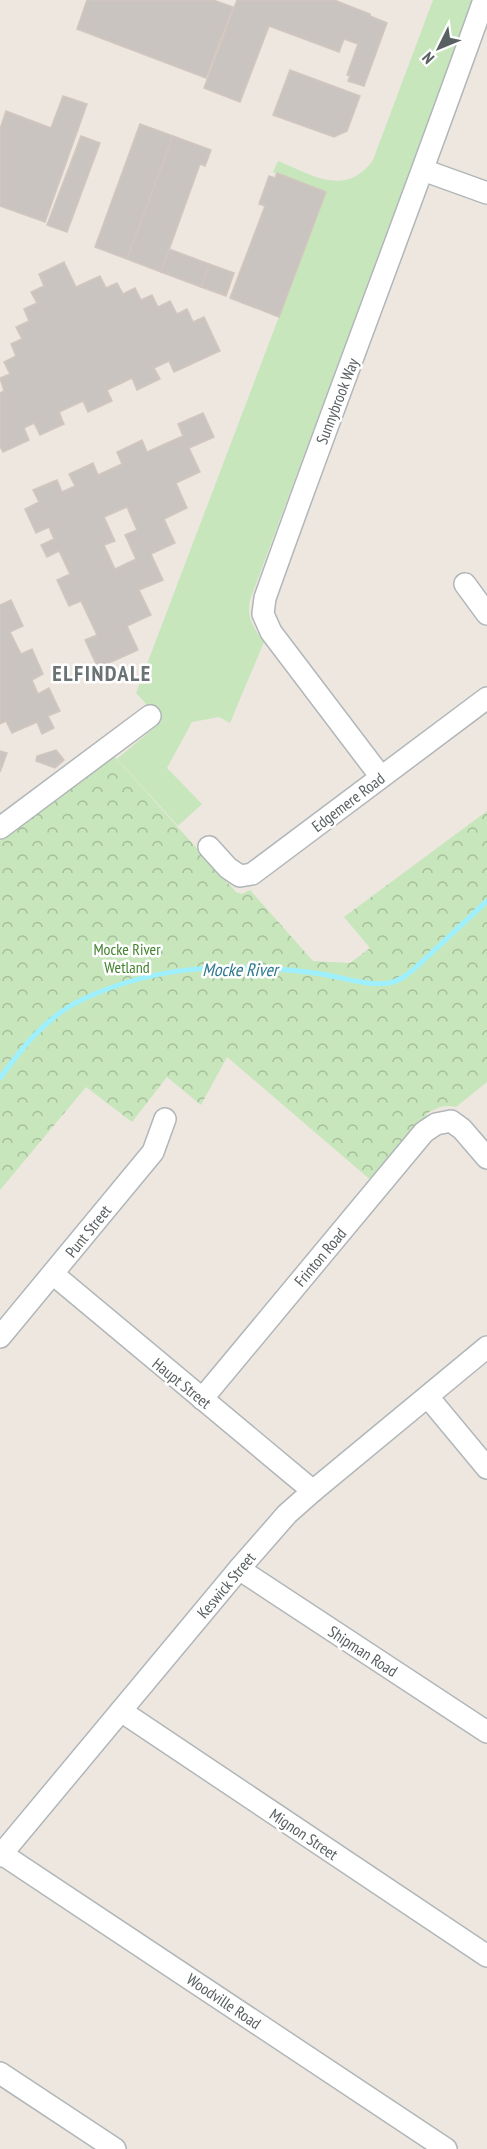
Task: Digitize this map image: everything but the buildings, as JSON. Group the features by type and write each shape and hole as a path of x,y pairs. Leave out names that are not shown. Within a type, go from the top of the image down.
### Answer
{"street":[{"name":"Sunnybrook Way","path":"381,777 271,632 263,614 265,598 484,0"},
{"path":"423,171 487,193"},
{"path":"465,584 487,614"},
{"name":"Edgemere Road","path":"209,847 228,868 240,876 247,876 487,698"},
{"path":"0,828 150,716"},
{"name":"Punt Street","path":"0,1337 153,1152 165,1119"},
{"name":"Frinton Road","path":"202,1399 424,1132 436,1124 451,1121 462,1129 487,1158"},
{"name":"Haupt Street","path":"53,1274 313,1491"},
{"name":"Keswick Street","path":"1,1855 239,1569 287,1515 487,1347"},
{"path":"428,1396 487,1468"},
{"name":"Shipman Road","path":"239,1569 487,1732"},
{"name":"Mignon Street","path":"121,1711 487,1956"},
{"name":"Woodville Road","path":"1,1855 446,2149"},
{"path":"0,2073 115,2149"}],"green space":[{"path":"433,0 473,0 250,600 249,612 252,622 264,642 230,723 219,717 192,722 167,768 202,804 178,826 117,759 162,721 136,693 326,193 273,172 278,161 328,180 340,181 363,172 373,160"},
{"name":"Mocke River Wetland","path":"113,755 236,892 242,894 250,890 313,961 350,963 370,948 344,917 487,811 487,1082 456,1107 440,1107 426,1114 427,1117 373,1182 227,1057 201,1105 167,1077 132,1122 86,1087 0,1190 0,841"}],"waterway":[{"name":"Mocke River","path":"0,1078 30,1040 56,1015 75,1003 102,991 128,982 179,971 229,967 318,973 380,984 393,982 413,970 487,901"}],"district":[{"name":"ELFINDALE","path":"102,673"}]}
